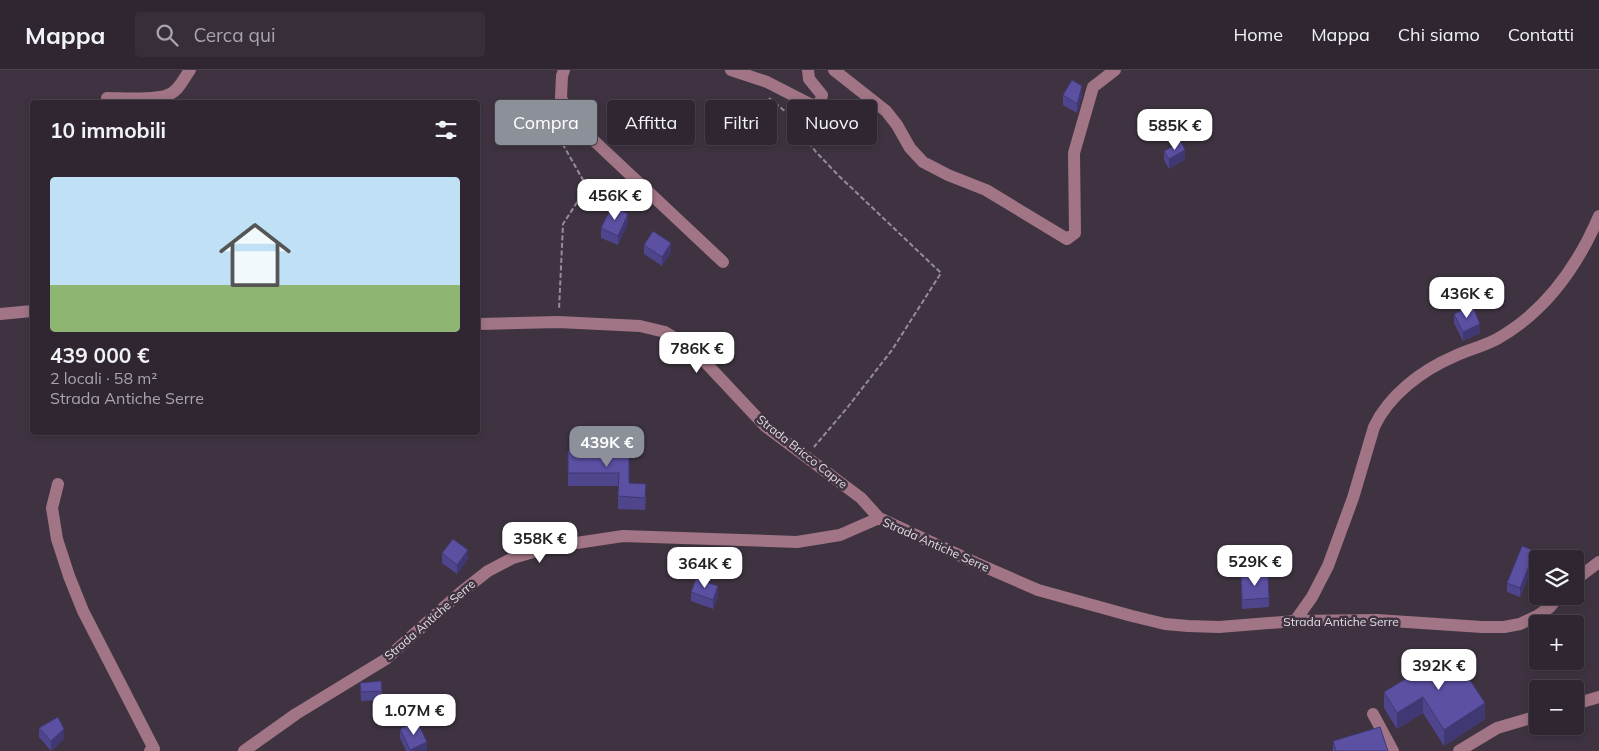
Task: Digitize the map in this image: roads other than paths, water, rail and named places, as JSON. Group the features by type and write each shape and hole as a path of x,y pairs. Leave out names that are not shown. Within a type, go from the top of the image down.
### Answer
{"street":[{"path":"107,98 160,98 171,94 190,70"},
{"path":"564,70 561,98 572,120 723,262"},
{"path":"731,70 767,82 815,105 821,101 822,95 809,79 808,70"},
{"path":"834,70 886,111 897,125 910,148 923,162 986,190 1067,239 1075,233 1074,153 1093,87 1115,70"},
{"path":"1294,621 1312,597 1328,566 1353,498 1378,418 1397,396 1422,373 1452,357 1497,339 1534,313 1558,287 1589,240 1599,216"},
{"path":"0,314 30,311"},
{"name":"Strada Bricco Capre","path":"480,324 558,322 640,326 665,332 686,344 765,426 861,498 879,518"},
{"path":"58,484 52,508 57,539 69,576 90,627 152,750"},
{"name":"Strada Antiche Serre","path":"244,751 296,714 386,659 460,593 488,571 513,558 550,546 623,536 798,542 840,535 879,518 1038,590 1165,624 1188,626 1294,621 1377,620 1482,627 1504,626 1520,624 1537,616 1551,605"},
{"path":"1584,573 1599,562"},
{"path":"1584,701 1599,697"},
{"path":"1374,714 1393,751"},
{"path":"1460,751 1497,728 1529,719"}]}
